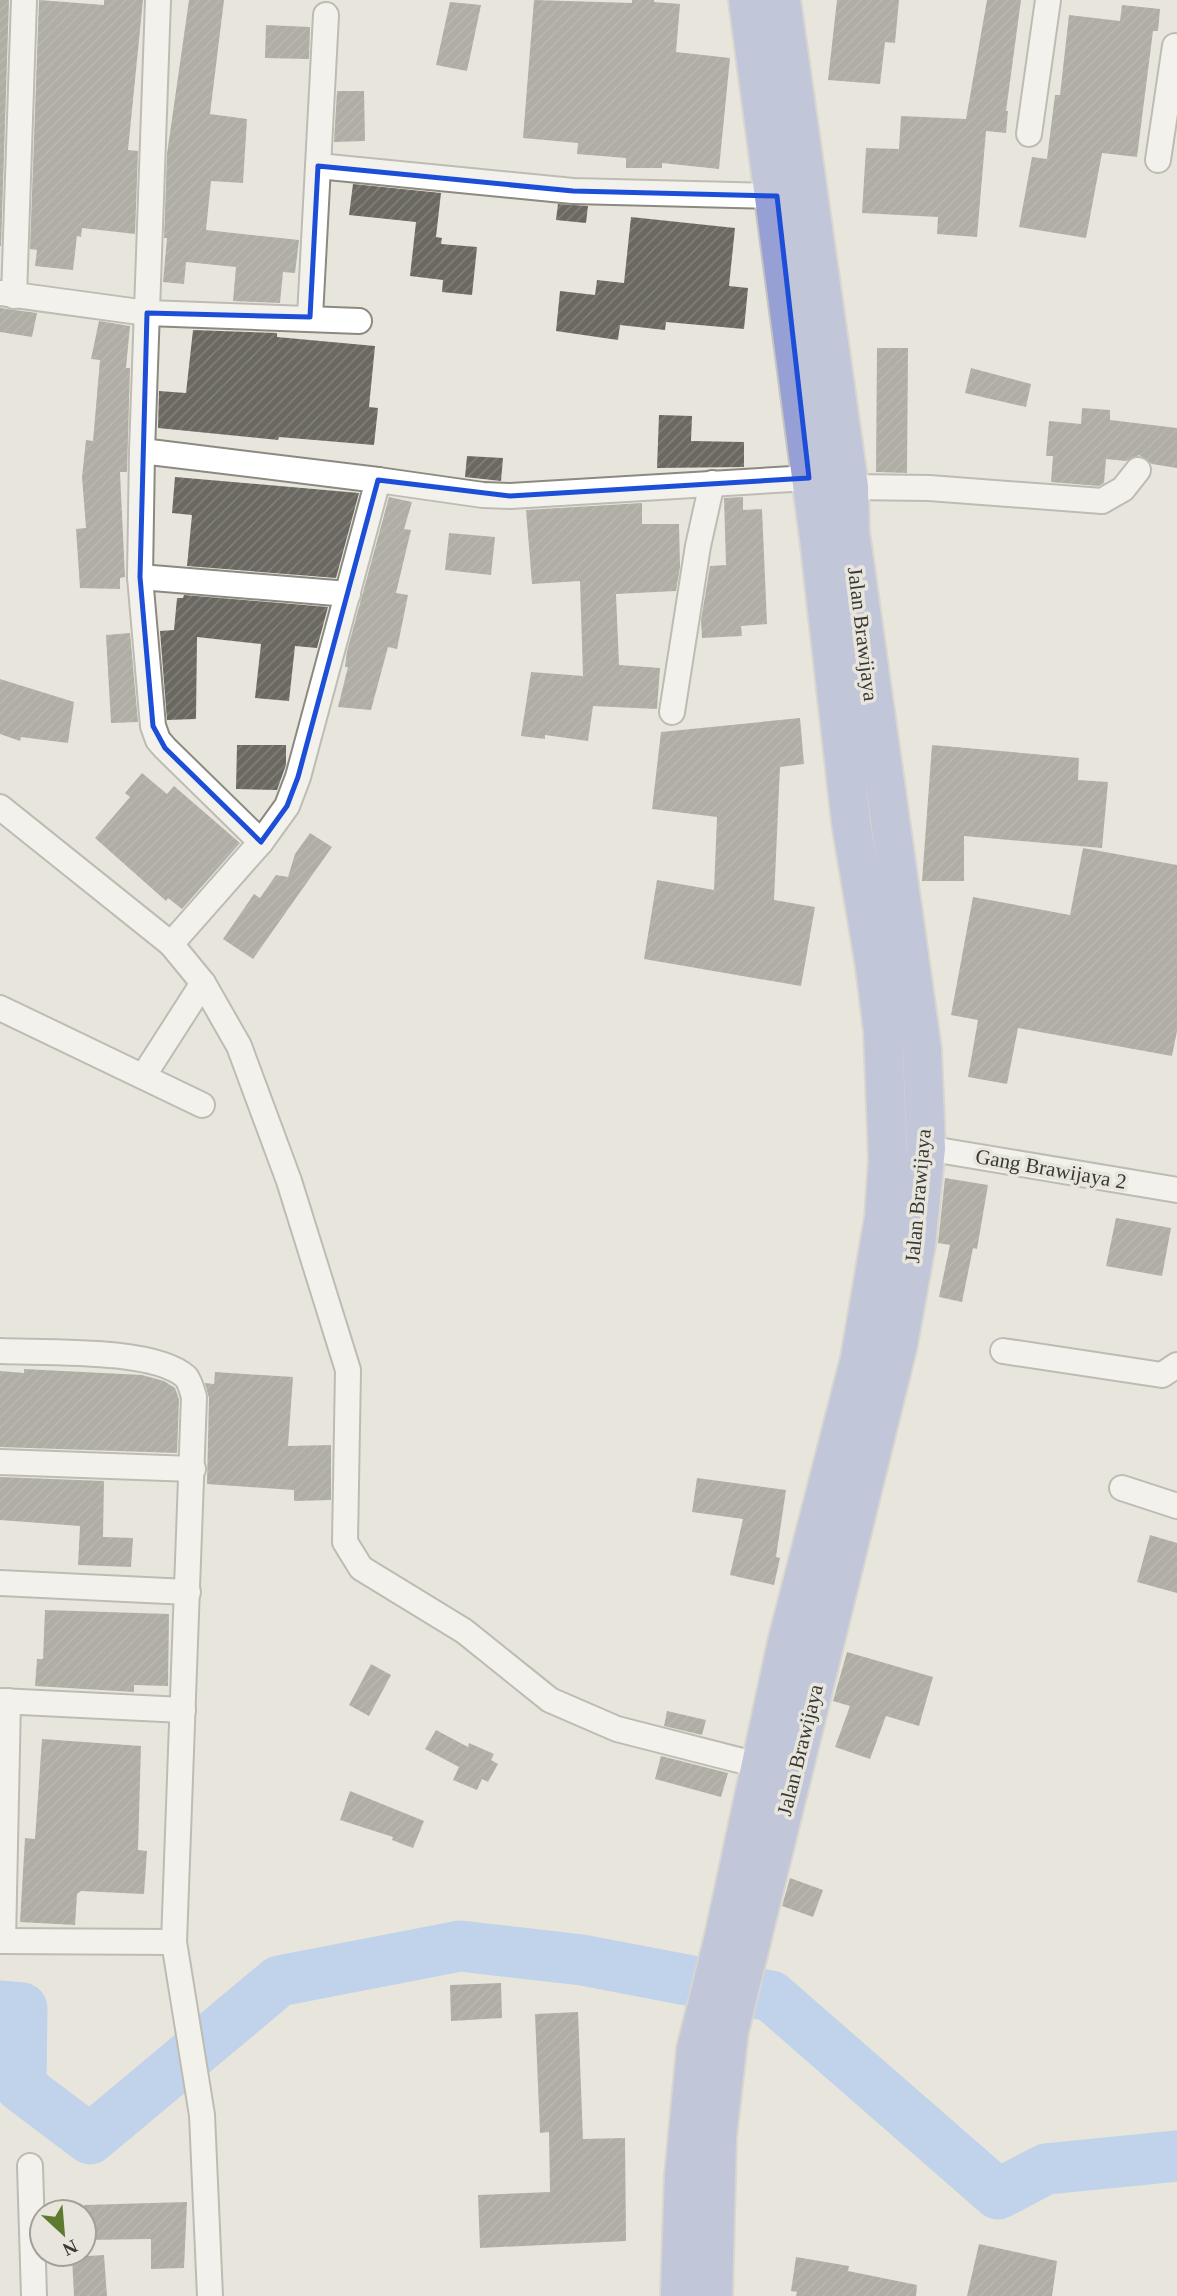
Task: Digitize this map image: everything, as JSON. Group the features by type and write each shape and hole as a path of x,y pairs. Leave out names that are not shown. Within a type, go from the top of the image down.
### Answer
{"highway":[{"name":"Jalan Brawijaya","path":"713,2296 717,2136 716,2027 898,1344 916,1244 926,1148 922,1050 883,780 835,534 809,478 777,195 754,54 765,4"},
{"name":"Jalan Brawijaya","path":"740,1931 762,1766 787,1643 869,1314 884,1218 888,1159 881,1018 851,822 835,534 849,487 765,4"},
{"name":"Jalan Brawijaya","path":"680,2296 687,2146 696,2050 716,2027"}],"street":[{"path":"24,0 7,294 147,313 310,317 359,321"},
{"path":"159,0 142,451 140,577 151,715 158,740 261,842"},
{"path":"1029,134 1048,0"},
{"path":"310,317 326,15"},
{"path":"1158,160 1176,38"},
{"path":"318,166 573,191 777,195"},
{"path":"142,451 483,495 809,478"},
{"path":"849,487 929,488 1102,501 1123,489 1138,470"},
{"path":"171,944 261,842 287,806 298,777 378,480"},
{"path":"671,712 698,546 712,482"},
{"path":"140,577 348,594"},
{"path":"0,807 171,944 203,983 239,1046 289,1181 348,1370 345,1542 361,1568 464,1631 550,1700 617,1729 762,1766"},
{"path":"144,1075 203,983"},
{"path":"0,1008 202,1105"},
{"name":"Gang Brawijaya 2","path":"926,1148 1177,1190"},
{"path":"0,1351 129,1357 169,1366 188,1379 194,1397 174,1942 202,2115 210,2296"},
{"path":"1003,1351 1162,1375 1177,1365"},
{"path":"0,1462 193,1469"},
{"path":"1122,1488 1177,1506"},
{"path":"0,1583 188,1592"},
{"path":"174,1942 1,1941 4,1701 183,1710"},
{"path":"30,2166 34,2296"}],"highlighted area":[{"path":"318,166 573,191 777,196 809,478 510,496 378,480 298,777 287,806 261,842 165,748 153,726 140,577 147,313 310,317"}],"building":[{"path":"0,0 9,0 1,246 0,246"},
{"path":"39,0 104,5 104,0 143,0 128,150 138,151 135,234 82,228 81,237 77,236 73,270 35,266 37,250 30,249"},
{"path":"189,0 224,0 210,114 247,119 243,183 211,181 206,230 299,240 295,273 283,272 280,303 233,301 236,267 186,262 184,284 163,282 167,238 164,238 167,154"},
{"path":"534,0 632,3 632,0 654,0 680,4 676,52 730,58 719,169 662,163 662,168 626,168 626,158 577,154 578,143 523,138"},
{"path":"837,0 899,0 895,43 885,42 880,84 828,80"},
{"path":"987,0 1021,0 1006,111 1006,133 986,131 977,237 937,234 938,217 862,213 866,148 899,149 901,116 966,119"},
{"path":"450,2 481,5 467,71 436,65"},
{"path":"1122,5 1160,9 1158,31 1153,31 1137,157 1102,153 1086,238 1019,227 1032,157 1047,159 1055,95 1060,95 1069,15 1120,21"},
{"path":"266,25 310,27 309,59 265,58"},
{"path":"337,91 364,91 365,141 334,142"},
{"path":"353,184 441,193 436,237 442,238 441,244 477,247 472,295 442,292 443,280 410,276 416,222 349,215"},
{"path":"558,204 588,206 586,223 556,220"},
{"path":"631,217 735,228 729,286 748,288 744,329 666,322 665,330 620,325 618,340 556,331 560,291 595,295 597,280 624,283"},
{"path":"0,308 37,313 32,337 0,332"},
{"path":"99,321 130,326 126,368 130,368 127,472 120,472 125,577 120,578 120,589 80,588 76,529 86,528 82,477 86,440 93,441 100,360 91,359"},
{"path":"193,330 277,333 277,337 375,346 369,407 378,408 374,445 279,437 278,440 158,428 159,391 186,393"},
{"path":"877,348 908,348 907,473 876,472"},
{"path":"971,368 1031,384 1026,407 965,393"},
{"path":"1082,408 1110,410 1110,420 1177,428 1177,468 1152,464 1139,455 1126,461 1106,459 1104,483 1099,486 1051,482 1053,456 1046,456 1049,421 1081,424"},
{"path":"659,415 692,416 691,441 744,442 744,467 657,468"},
{"path":"467,456 503,458 501,481 465,477"},
{"path":"175,477 359,493 336,578 187,566 192,515 172,513"},
{"path":"389,497 412,502 404,529 411,530 396,593 408,595 397,649 388,647 371,710 338,707 348,667 345,667 347,651"},
{"path":"743,497 743,510 762,509 767,624 741,626 742,636 702,638 701,620 710,566 726,565 724,498"},
{"path":"642,503 642,524 679,524 680,567 676,591 616,594 619,665 660,668 657,709 593,706 588,741 545,735 545,739 521,736 531,672 583,676 580,581 532,584 526,510"},
{"path":"449,533 495,537 491,575 445,570"},
{"path":"184,595 328,607 317,648 295,646 289,701 255,698 261,644 197,637 196,719 167,720 160,631 174,630 177,598 183,598"},
{"path":"130,633 138,722 111,723 106,635"},
{"path":"0,679 74,702 68,743 21,737 20,741 0,734"},
{"path":"800,718 804,764 780,767 774,900 815,907 801,986 644,959 657,880 714,890 717,817 652,809 661,732"},
{"path":"237,745 286,745 286,765 277,790 236,789"},
{"path":"932,745 1079,758 1078,780 1108,782 1102,848 964,836 964,881 922,881"},
{"path":"142,773 167,794 174,786 240,843 182,909 168,898 166,901 95,838 130,797 125,793"},
{"path":"310,833 332,847 253,959 223,939 254,894 260,898 276,875 288,877 295,854"},
{"path":"1083,848 1177,865 1177,1031 1172,1056 1018,1028 1007,1084 968,1077 978,1020 951,1015 973,897 1070,915"},
{"path":"945,1178 988,1185 977,1249 973,1248 962,1302 939,1297 950,1245 938,1243"},
{"path":"1116,1218 1171,1228 1162,1276 1106,1266"},
{"path":"24,1369 142,1375 164,1381 175,1388 179,1399 177,1453 0,1447 0,1371 24,1373"},
{"path":"215,1372 293,1377 288,1446 331,1445 331,1500 294,1501 294,1490 207,1484 209,1398 205,1383 214,1384"},
{"path":"0,1477 104,1481 103,1537 133,1538 131,1567 78,1565 80,1526 0,1520"},
{"path":"697,1478 786,1490 776,1557 780,1558 774,1585 730,1575 743,1519 692,1512"},
{"path":"1150,1535 1177,1543 1177,1593 1137,1582"},
{"path":"45,1610 169,1614 168,1686 134,1685 134,1692 35,1686 37,1659 43,1659"},
{"path":"847,1652 933,1677 919,1726 886,1716 870,1759 835,1747 850,1706 833,1701"},
{"path":"371,1664 391,1675 369,1716 349,1705"},
{"path":"667,1711 706,1720 702,1735 664,1726"},
{"path":"436,1730 468,1747 469,1743 494,1754 491,1760 498,1764 488,1782 482,1779 477,1790 453,1780 459,1767 425,1749"},
{"path":"42,1739 141,1746 138,1850 147,1851 144,1894 81,1891 77,1894 75,1925 20,1922 25,1838 35,1839"},
{"path":"661,1756 728,1773 721,1797 655,1779"},
{"path":"350,1791 424,1821 413,1848 392,1840 393,1837 340,1820"},
{"path":"790,1878 823,1890 813,1917 782,1906"},
{"path":"501,1983 502,2018 451,2021 450,1985"},
{"path":"578,2012 583,2139 625,2138 626,2241 480,2248 478,2195 550,2192 549,2132 540,2133 535,2014"},
{"path":"187,2202 184,2268 151,2269 151,2239 98,2240 98,2205"},
{"path":"979,2244 1057,2261 1052,2296 967,2296"},
{"path":"98,2255 104,2255 107,2296 74,2296 73,2268 98,2268"},
{"path":"796,2257 849,2266 848,2271 917,2285 916,2296 796,2296 797,2292 791,2291"}],"waterway":[{"path":"0,2006 22,2008 21,2087 90,2139 279,1981 460,1946 582,1960 771,1996 998,2194 1046,2169 1177,2156"}]}
